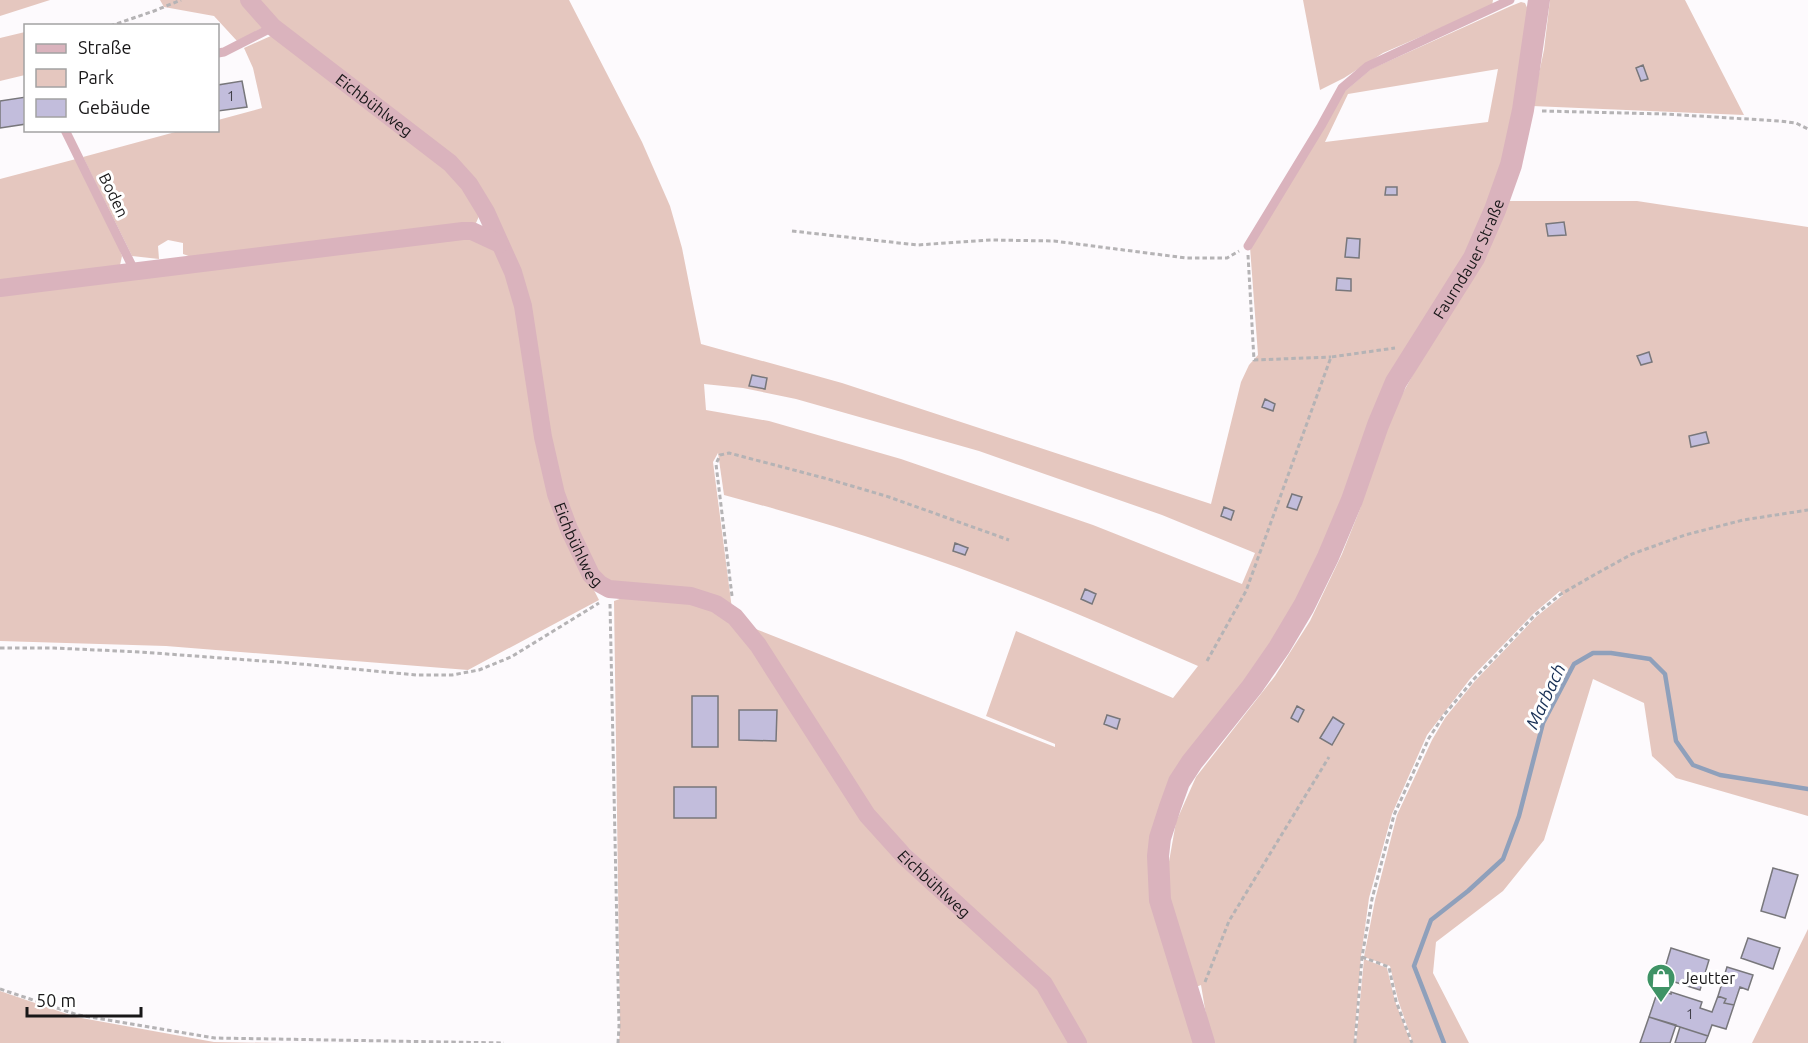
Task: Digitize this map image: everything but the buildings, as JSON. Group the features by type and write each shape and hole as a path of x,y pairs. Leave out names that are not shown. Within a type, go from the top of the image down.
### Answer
{"street":[{"name":"Eichbühlweg","path":"249,0 273,27 450,163 470,184 486,212 519,288 543,437 556,494 569,529 591,575 609,589 691,596 716,604 735,617 758,645 867,814 904,856 1044,984 1078,1043"},
{"name":"Faurndauer Straße","path":"1204,1043 1160,900 1158,856 1160,838 1179,782 1279,648 1317,581 1352,500 1378,425 1396,382 1474,258 1511,165 1523,110 1539,0"},
{"path":"0,288 463,231 472,231 500,244"}],"lane":[{"path":"1248,246 1342,88 1368,66 1510,0"},
{"path":"219,53 273,27"},
{"name":"Boden","path":"66,132 135,272"}],"path":[{"path":"116,24 181,0"},
{"path":"1523,110 1665,114 1780,121 1796,123 1808,129"},
{"path":"792,231 917,245 991,240 1053,241 1186,258 1227,258 1248,246 1254,360 1331,357 1421,344"},
{"path":"1207,661 1246,591 1331,357"},
{"path":"735,617 716,464 720,455 729,453 828,478 1009,540"},
{"path":"1355,1043 1362,957 1372,900 1394,815 1429,738 1443,715 1535,615 1561,594 1632,554 1685,535 1743,520 1808,510"},
{"path":"0,648 140,652 416,675 452,675 479,670 511,657 601,602 609,589"},
{"path":"609,589 618,1043"},
{"path":"1194,1009 1229,921 1329,757"},
{"path":"1362,957 1389,967 1396,1001 1412,1043"},
{"path":"0,989 78,1015 215,1038 504,1043"}],"green space":[{"path":"0,0 50,0 0,16"},
{"path":"160,0 243,0 266,26 237,41 214,16 164,7"},
{"path":"256,0 569,0 642,142 670,206 682,248 701,344 842,383 1211,504 1241,382 1249,365 1258,355 1250,247 1344,92 1371,69 1511,6 1521,2 1525,3 1529,12 1512,126 1494,191 1316,569 1156,828 1197,1043 1086,1043 1047,981 871,812 748,626 1055,747 1055,744 986,716 1016,631 1173,698 1198,666 1026,593 941,562 855,533 724,495 718,453 713,462 732,609 613,583 596,571 560,492 536,362 479,190 283,27","holes":["1498,69 1488,122 1325,142 1348,94","704,384 743,388 796,399 979,451 1162,515 1255,553 1242,584 1093,525 901,459 769,421 706,410"]},
{"path":"1303,0 1493,0 1492,6 1383,53 1344,78 1320,90"},
{"path":"1550,0 1685,0 1744,115 1532,106 1544,50"},
{"path":"24,32 24,75 0,81 0,38"},
{"path":"273,35 462,182 480,214 476,223 197,259 183,254 183,243 168,240 158,246 159,259 132,256 83,157 175,132 219,132 219,120 262,108 253,68 244,48"},
{"path":"76,159 116,239 122,256 119,270 0,284 0,179"},
{"path":"1509,201 1637,201 1808,227 1808,816 1676,778 1652,756 1644,703 1593,679 1544,840 1503,891 1436,942 1433,973 1469,1043 1413,1043 1398,1000 1390,966 1364,957 1375,900 1397,815 1432,740 1445,718 1475,681 1536,617 1563,595 1560,591 1533,614 1470,679 1427,735 1392,814 1369,898 1361,957 1354,1043 1214,1043 1201,985 1196,987 1171,908 1167,873 1176,822 1196,777 1275,676 1310,621 1342,554 1360,509 1389,418"},
{"path":"442,238 482,239 505,261 572,547 599,600 468,670 166,646 0,641 0,292"},
{"path":"628,596 691,599 730,618 862,815 1039,986 1072,1043 619,1043 614,601"},
{"path":"1808,929 1808,1043 1752,1043"},
{"path":"1364,959 1387,968 1395,1001 1411,1043 1356,1043"},
{"path":"0,991 76,1017 214,1042 281,1043 0,1043"}],"waterway":[{"name":"Marbach","path":"1444,1043 1414,966 1431,920 1503,859 1519,816 1543,723 1574,664 1593,653 1611,653 1650,659 1665,674 1676,741 1693,765 1720,775 1808,789"}],"place":[{"name":"Jeutter","path":"1661,1004"}]}
